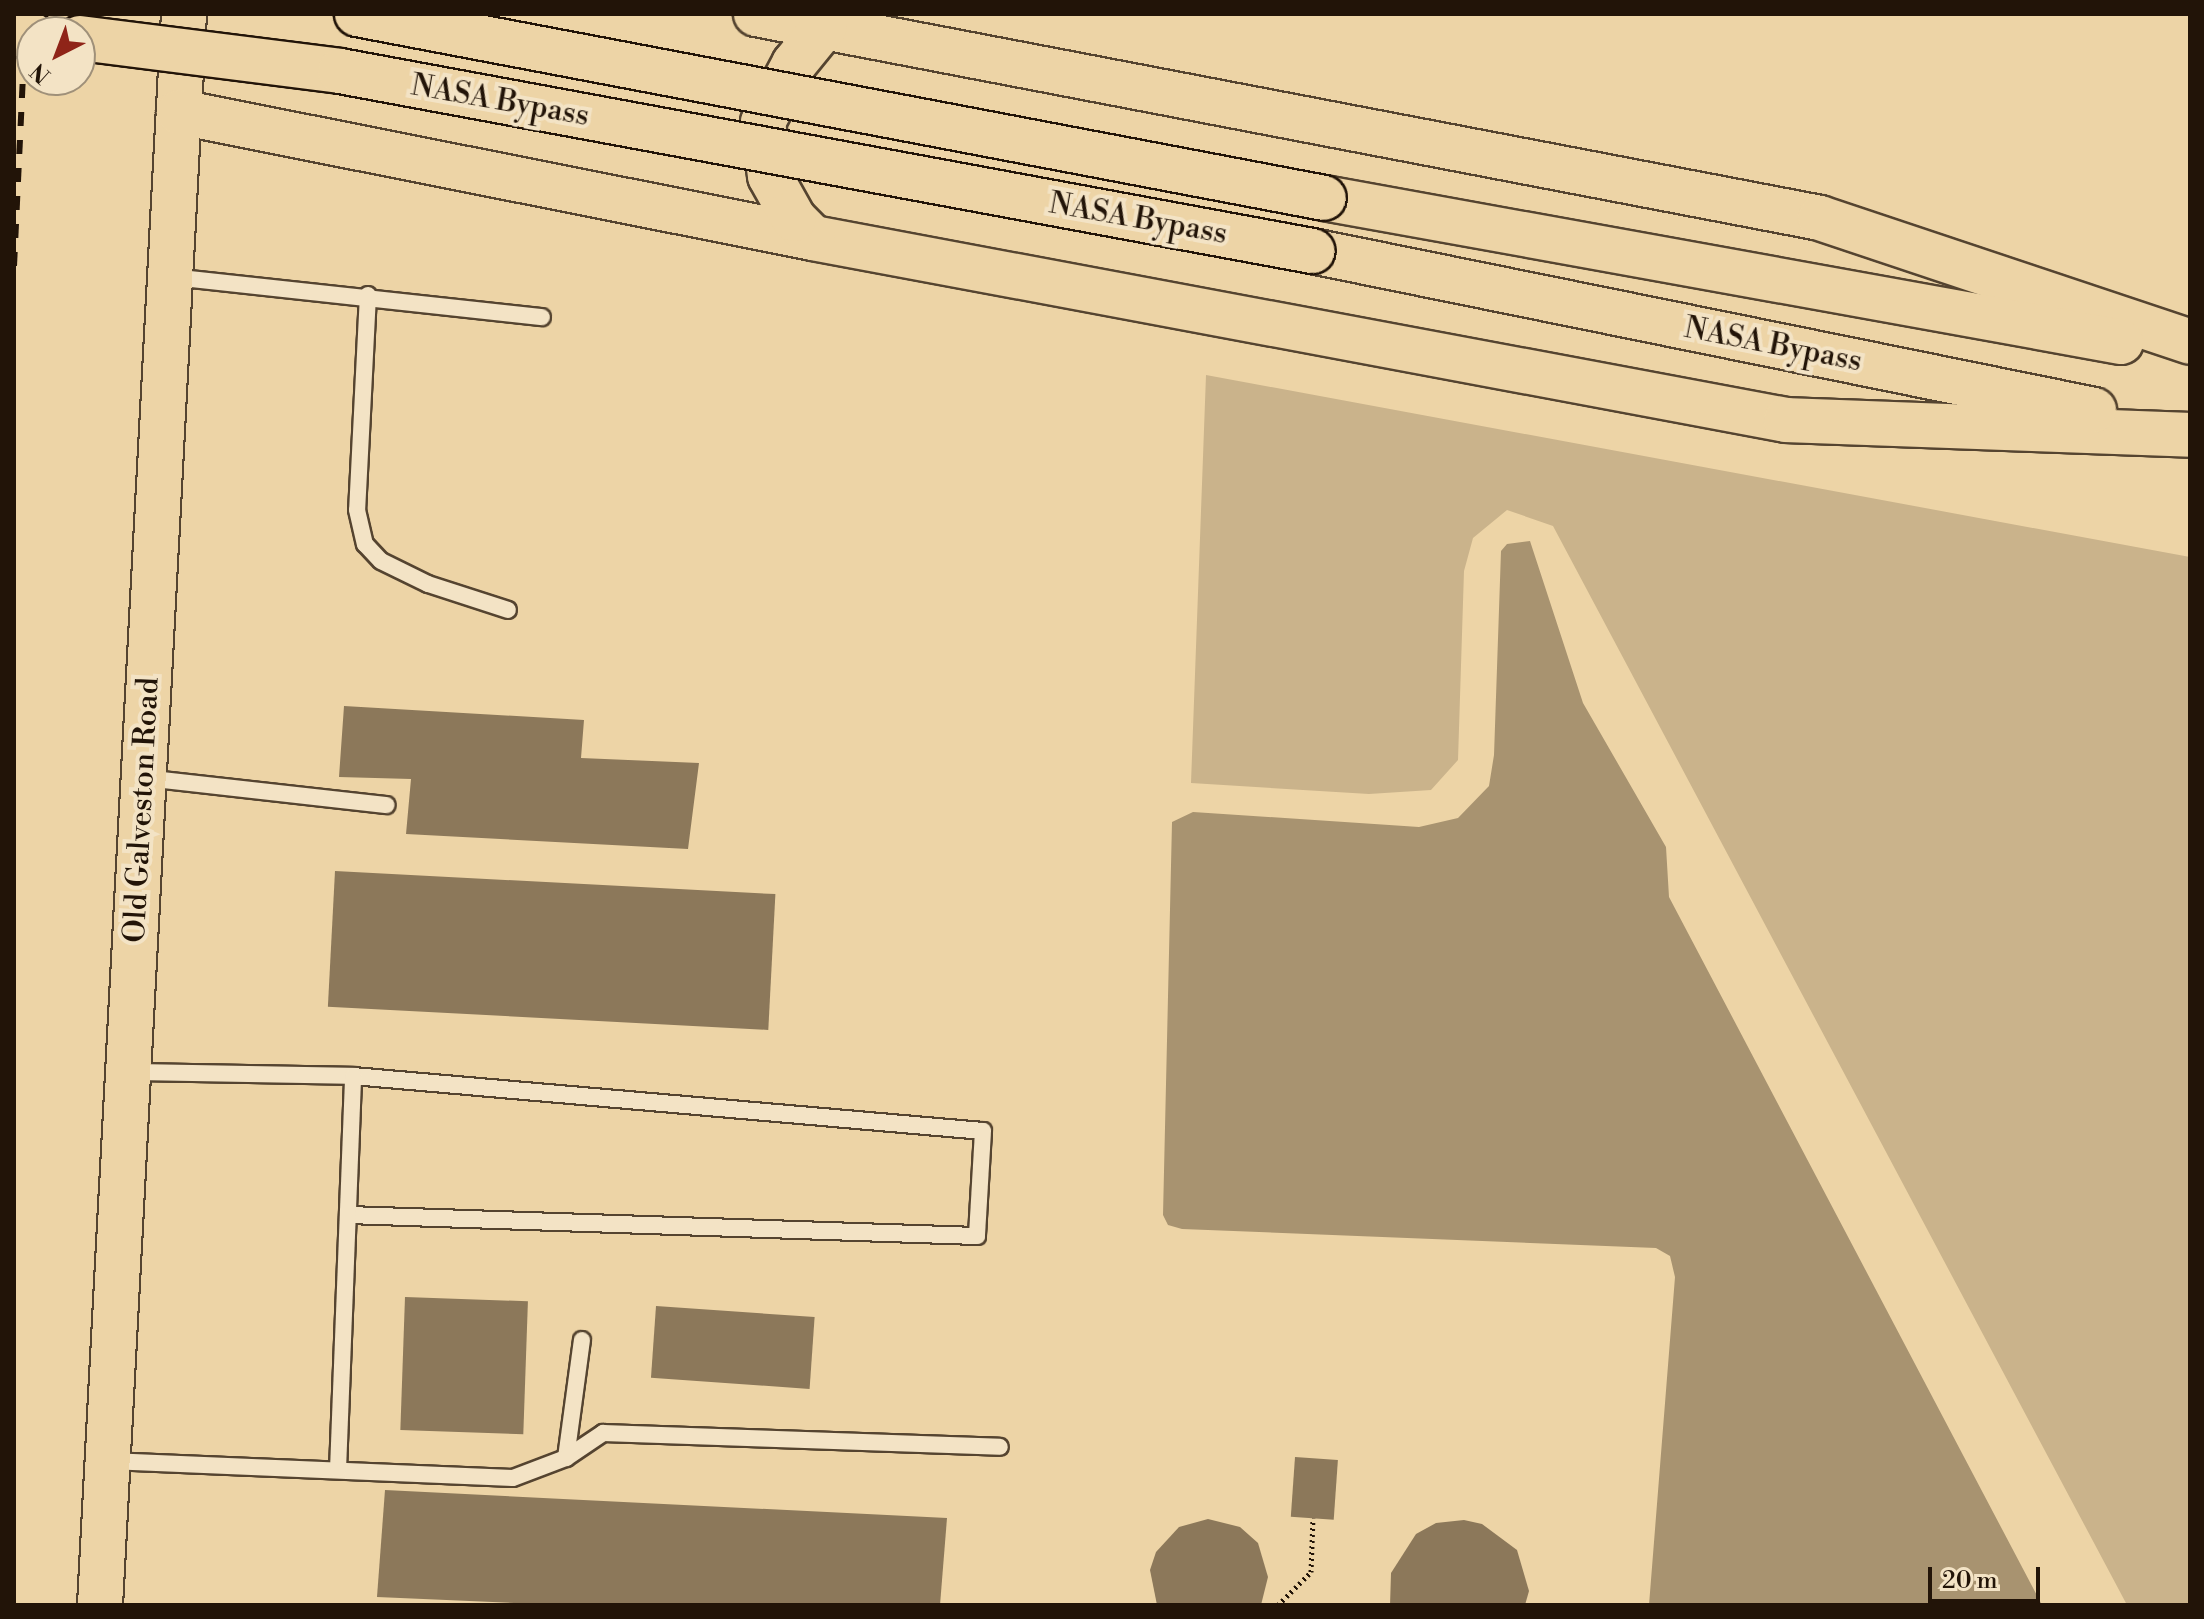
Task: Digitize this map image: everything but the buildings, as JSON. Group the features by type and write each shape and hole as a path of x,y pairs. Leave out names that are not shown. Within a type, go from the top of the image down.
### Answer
{"main road":[{"name":"Old Galveston Road","path":"100,1605 184,14"},
{"name":"NASA Bypass","path":"357,14 1324,198 2190,355"},
{"path":"756,14 1820,218 2190,342"},
{"path":"813,238 794,219 770,176 763,122 794,64 825,26"},
{"name":"NASA Bypass","path":"96,40 340,71 1312,251 2190,432"},
{"path":"179,112 813,238 1786,420 2190,432"}],"lane":[{"path":"170,277 368,295 542,317"},
{"path":"368,295 357,510 365,544 381,561 428,584 508,610"},
{"path":"144,777 386,805"},
{"path":"129,1072 353,1076 983,1131 977,1236 348,1215"},
{"path":"338,1470 353,1076"},
{"path":"566,1458 582,1340"},
{"path":"108,1460 513,1478 566,1458 603,1433 1000,1447"}],"path":[{"path":"1278,1605 1311,1572 1313,1518"},
{"path":"1285,1597 1293,1605"}],"shaded area":[{"path":"1206,375 2190,557 2190,1605 2127,1605 1553,526 1507,510 1473,538 1464,571 1458,760 1431,790 1369,794 1191,783"},
{"path":"1530,541 1583,703 1666,847 1669,897 2042,1605 1649,1605 1675,1277 1670,1256 1656,1248 1182,1229 1168,1225 1163,1215 1172,822 1193,812 1419,827 1458,818 1489,786 1494,755 1501,551 1507,544"}],"railway":[{"path":"14,266 26,14"}]}
